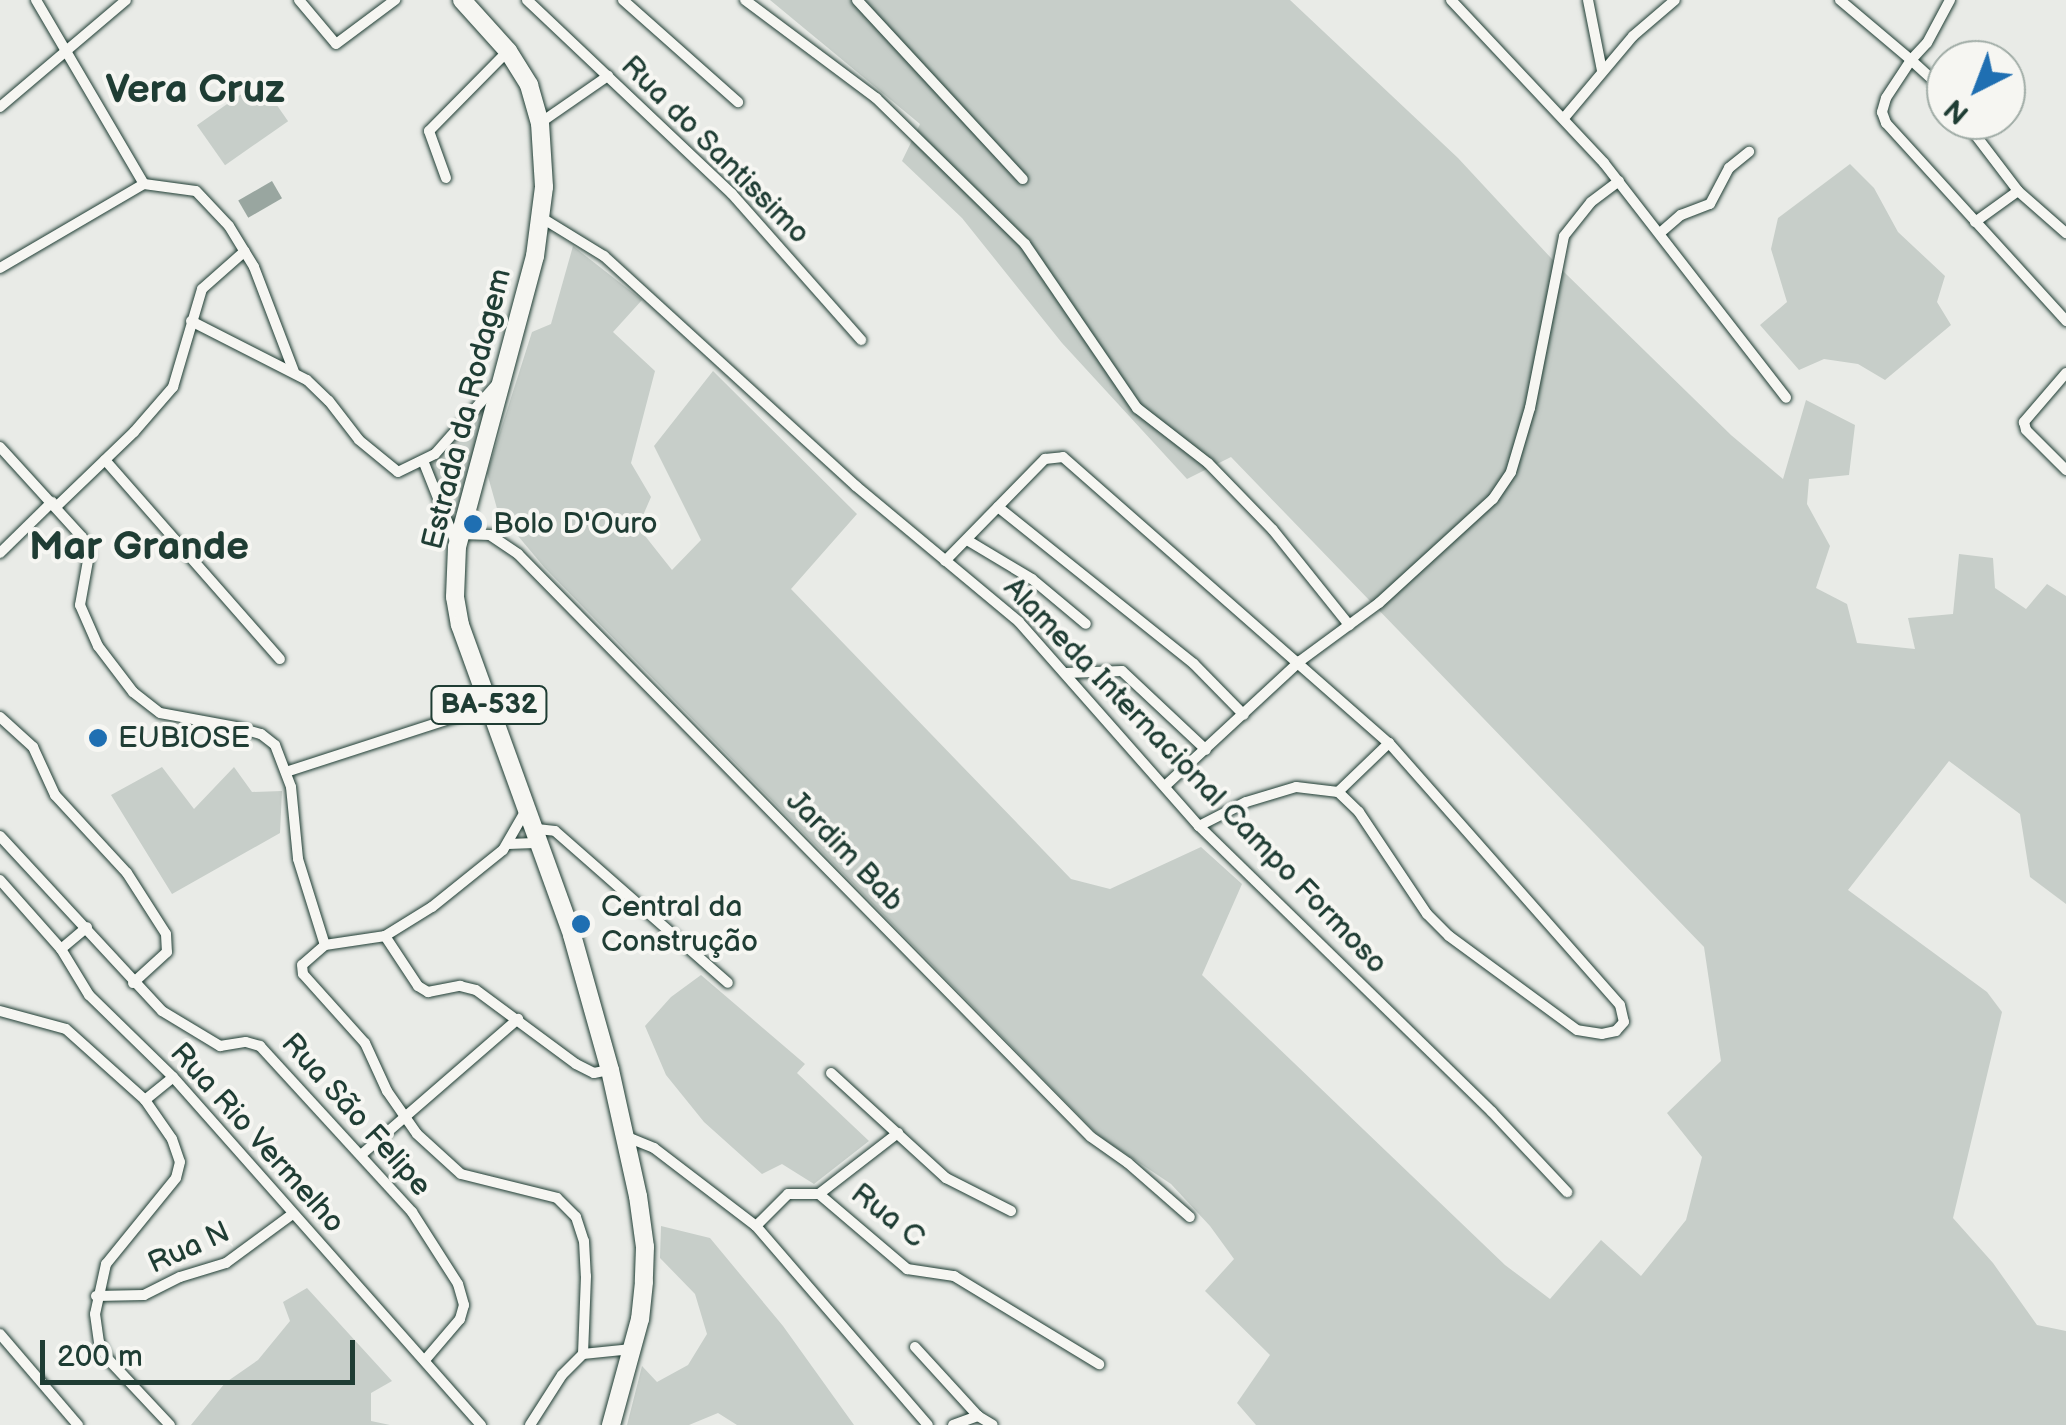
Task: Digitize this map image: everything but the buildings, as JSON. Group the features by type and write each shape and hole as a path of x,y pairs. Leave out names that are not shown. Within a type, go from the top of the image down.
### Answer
{"main road":[{"name":"Estrada da Rodagem","path":"462,0 508,50 529,85 540,123 542,218 459,541 454,576 460,625 540,836 627,1137 646,1247 640,1320 611,1425"}],"street":[{"path":"36,0 144,184"},
{"path":"0,107 126,0"},
{"path":"300,0 336,44 395,0"},
{"name":"Rua do Santissimo","path":"527,0 732,194 861,340"},
{"path":"623,0 738,102"},
{"path":"745,0 876,98 1013,232 1136,408 1221,476 1272,530 1349,625"},
{"path":"857,0 1023,179"},
{"path":"1451,0 1619,181 1786,398"},
{"path":"1588,0 1602,71"},
{"path":"1564,118 1602,71 1675,0"},
{"path":"1840,0 1926,73"},
{"path":"1950,0 1891,89 1882,117 2066,321"},
{"path":"446,178 428,131 508,50"},
{"path":"540,123 608,76"},
{"path":"1979,140 2018,191 2066,233"},
{"path":"1660,233 1681,215 1710,204 1729,168 1750,152"},
{"path":"1165,786 1300,661 1349,625 1480,513 1502,486 1530,408 1564,236 1591,202 1619,181"},
{"path":"0,268 144,184 196,191 217,211 245,250 294,372"},
{"path":"1975,222 2018,191"},
{"name":"Alameda Internacional Campo Formoso","path":"542,218 604,256 805,441 1020,622 1199,826 1492,1112 1567,1192"},
{"path":"1,550 105,460 173,387 206,282 245,250"},
{"path":"191,320 294,372 329,401 352,433 398,472 424,463 504,376"},
{"path":"2066,373 2024,422 2026,430 2066,470"},
{"path":"0,447 74,524 89,555 79,596 86,622 133,692 160,713 261,734 275,745 286,772 298,859 324,944"},
{"path":"945,560 1045,459 1063,457 1389,743 1620,1005 1624,1022 1616,1031 1587,1034 1563,1022 1450,936 1427,914 1359,812 1338,792 1296,786 1246,802 1199,826"},
{"path":"105,460 280,659"},
{"path":"424,463 459,541"},
{"path":"998,506 1186,657 1244,715"},
{"name":"Jardim Bab","path":"459,541 490,536 518,554 1090,1138 1128,1163 1190,1218"},
{"path":"968,540 1032,579 1086,624"},
{"path":"1066,673 1122,671 1206,750"},
{"path":"286,772 490,706"},
{"path":"0,717 33,748 55,795 128,873 166,934 167,952 133,982"},
{"path":"1338,792 1389,743"},
{"path":"528,807 508,844 467,880 385,936 324,944 302,966 302,974 365,1043 405,1118 454,1170 557,1198 576,1217 584,1241 586,1276 583,1354"},
{"path":"508,844 555,831 728,984"},
{"name":"Rua São Felipe","path":"0,836 162,1011 214,1044 260,1046 412,1212 444,1258 463,1298 460,1319 426,1360"},
{"name":"Rua Rio Vermelho","path":"0,880 61,949 89,994 173,1077 290,1215 426,1360 481,1425"},
{"path":"61,949 87,927"},
{"path":"385,936 428,992 466,986 518,1019 576,1064 594,1072 610,1070"},
{"path":"0,1010 66,1029 145,1100 172,1139 180,1162 176,1178 112,1254 96,1296 102,1350 170,1425"},
{"path":"361,1155 518,1019"},
{"path":"831,1074 946,1178 1011,1212"},
{"path":"145,1100 173,1077"},
{"path":"819,1194 898,1133"},
{"path":"627,1137 654,1148 756,1226 928,1425"},
{"name":"Rua C","path":"756,1226 788,1194 819,1194 908,1269 954,1276 1099,1364"},
{"name":"Rua N","path":"96,1296 144,1295 226,1263 290,1215"},
{"path":"0,1334 78,1425"},
{"path":"915,1348 978,1416 993,1425"},
{"path":"530,1425 562,1376 583,1354 632,1349"},
{"path":"952,1425 978,1416"}],"shaded area":[{"path":"770,0 1290,0 1458,158 1564,272 1731,435 1783,479 1806,400 1855,425 1849,475 1809,479 1807,504 1830,546 1816,588 1847,604 1857,643 1915,649 1908,618 1953,614 1959,554 1993,558 1995,588 2026,609 2047,584 2066,596 2066,904 2030,877 2020,814 1949,761 1848,890 1987,992 2002,1012 1953,1218 1993,1263 2037,1325 2066,1331 2066,1425 1256,1425 1237,1403 1270,1355 1205,1291 1234,1259 1210,1226 1171,1184 1099,1136 544,567 498,512 487,473 532,332 551,324 573,246 642,300 613,332 655,371 631,463 651,497 638,527 672,570 701,540 654,446 713,371 857,514 791,589 1071,879 1110,889 1201,847 1242,884 1202,975 1505,1265 1550,1299 1601,1240 1641,1276 1686,1220 1702,1157 1667,1113 1721,1061 1704,947 1231,457 1187,479 1062,343 962,218 902,161 920,124"},
{"path":"260,81 288,121 225,165 197,125"},
{"path":"1850,164 1874,188 1898,232 1945,276 1937,302 1951,325 1885,380 1858,364 1824,359 1799,370 1760,325 1787,302 1771,249 1778,218"},
{"path":"272,181 282,198 248,218 238,200"},
{"path":"484,402 490,405 458,514 448,509 428,468"},
{"path":"162,767 194,809 234,767 252,792 282,791 280,833 172,894 111,795"},
{"path":"701,975 805,1064 797,1073 869,1141 814,1184 782,1164 762,1174 704,1122 666,1075 645,1026 671,997"},
{"path":"661,1226 710,1238 783,1326 854,1425 737,1425 718,1413 689,1425 627,1425 642,1366 657,1382 688,1365 707,1334 695,1294 660,1258"},
{"path":"307,1288 392,1381 371,1393 371,1421 390,1425 191,1425 225,1383 258,1360 290,1321 283,1302"}],"place":[{"name":"Bolo D'Ouro","path":"473,524"},
{"name":"EUBIOSE","path":"98,738"},
{"name":"Central da Construção","path":"581,924"}],"district":[{"name":"Vera Cruz","path":"195,90"},
{"name":"Mar Grande","path":"139,547"}]}
